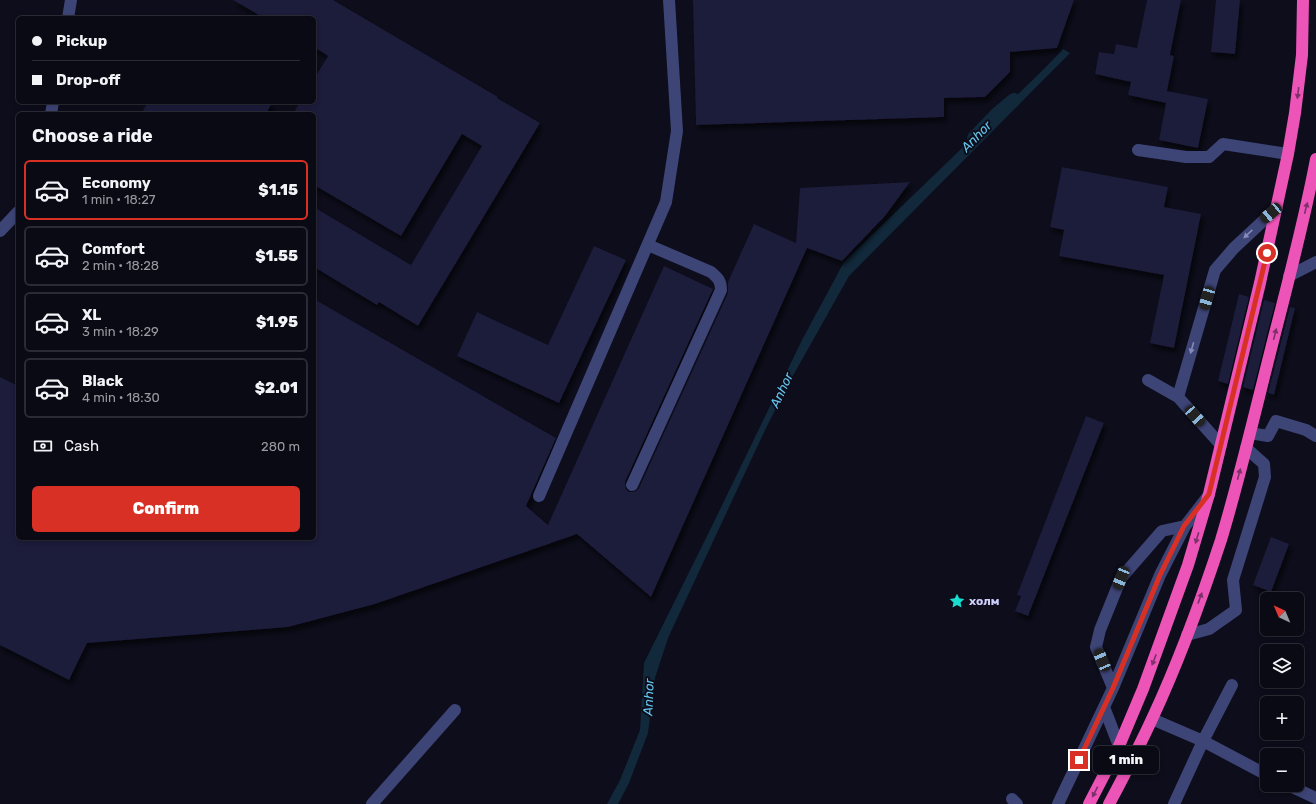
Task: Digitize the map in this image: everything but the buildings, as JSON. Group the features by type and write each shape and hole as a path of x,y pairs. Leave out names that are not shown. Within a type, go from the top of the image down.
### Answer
{"highway":[{"path":"1297,0 1302,55"},
{"path":"1089,804 1119,746 1143,689 1188,566 1209,494 1260,283 1288,154 1302,55 1303,0"},
{"path":"1109,804 1152,719 1187,635 1221,539 1250,433 1308,200 1316,159"}],"street":[{"path":"68,16 71,0"},
{"path":"539,496 666,202 677,131 669,0"},
{"path":"1138,150 1186,157 1209,157 1223,144 1288,154"},
{"path":"1178,396 1215,270 1234,248 1277,208"},
{"path":"0,231 16,214"},
{"path":"632,484 721,290 721,282 718,277 711,272 648,245"},
{"path":"1289,276 1316,262"},
{"path":"1148,380 1178,396 1221,445"},
{"path":"1250,433 1268,436 1276,421 1306,430 1316,436"},
{"path":"1187,635 1209,629 1236,610 1232,580 1265,477 1264,464 1246,448"},
{"path":"1057,802 1113,688 1160,575 1184,526 1209,494"},
{"path":"1113,688 1096,647 1100,630 1121,578 1162,531 1184,526"},
{"path":"1174,804 1232,685"},
{"path":"1104,707 1119,746"},
{"path":"372,804 455,710"},
{"path":"1152,719 1203,742 1260,771"},
{"path":"1303,792 1316,798"}],"water":[{"path":"1063,49 1070,53 849,276 790,381 766,428 668,638 655,678 648,733 629,783 618,804 607,804 620,780 640,730 644,663 802,340 844,262"}],"waterway":[{"name":"Anhor","path":"974,138 996,115 1014,100"}],"place":[{"name":"холм","path":"957,601"}],"route":[{"path":"1079,760 1113,688 1160,575 1184,526 1209,494 1267,253"}]}
